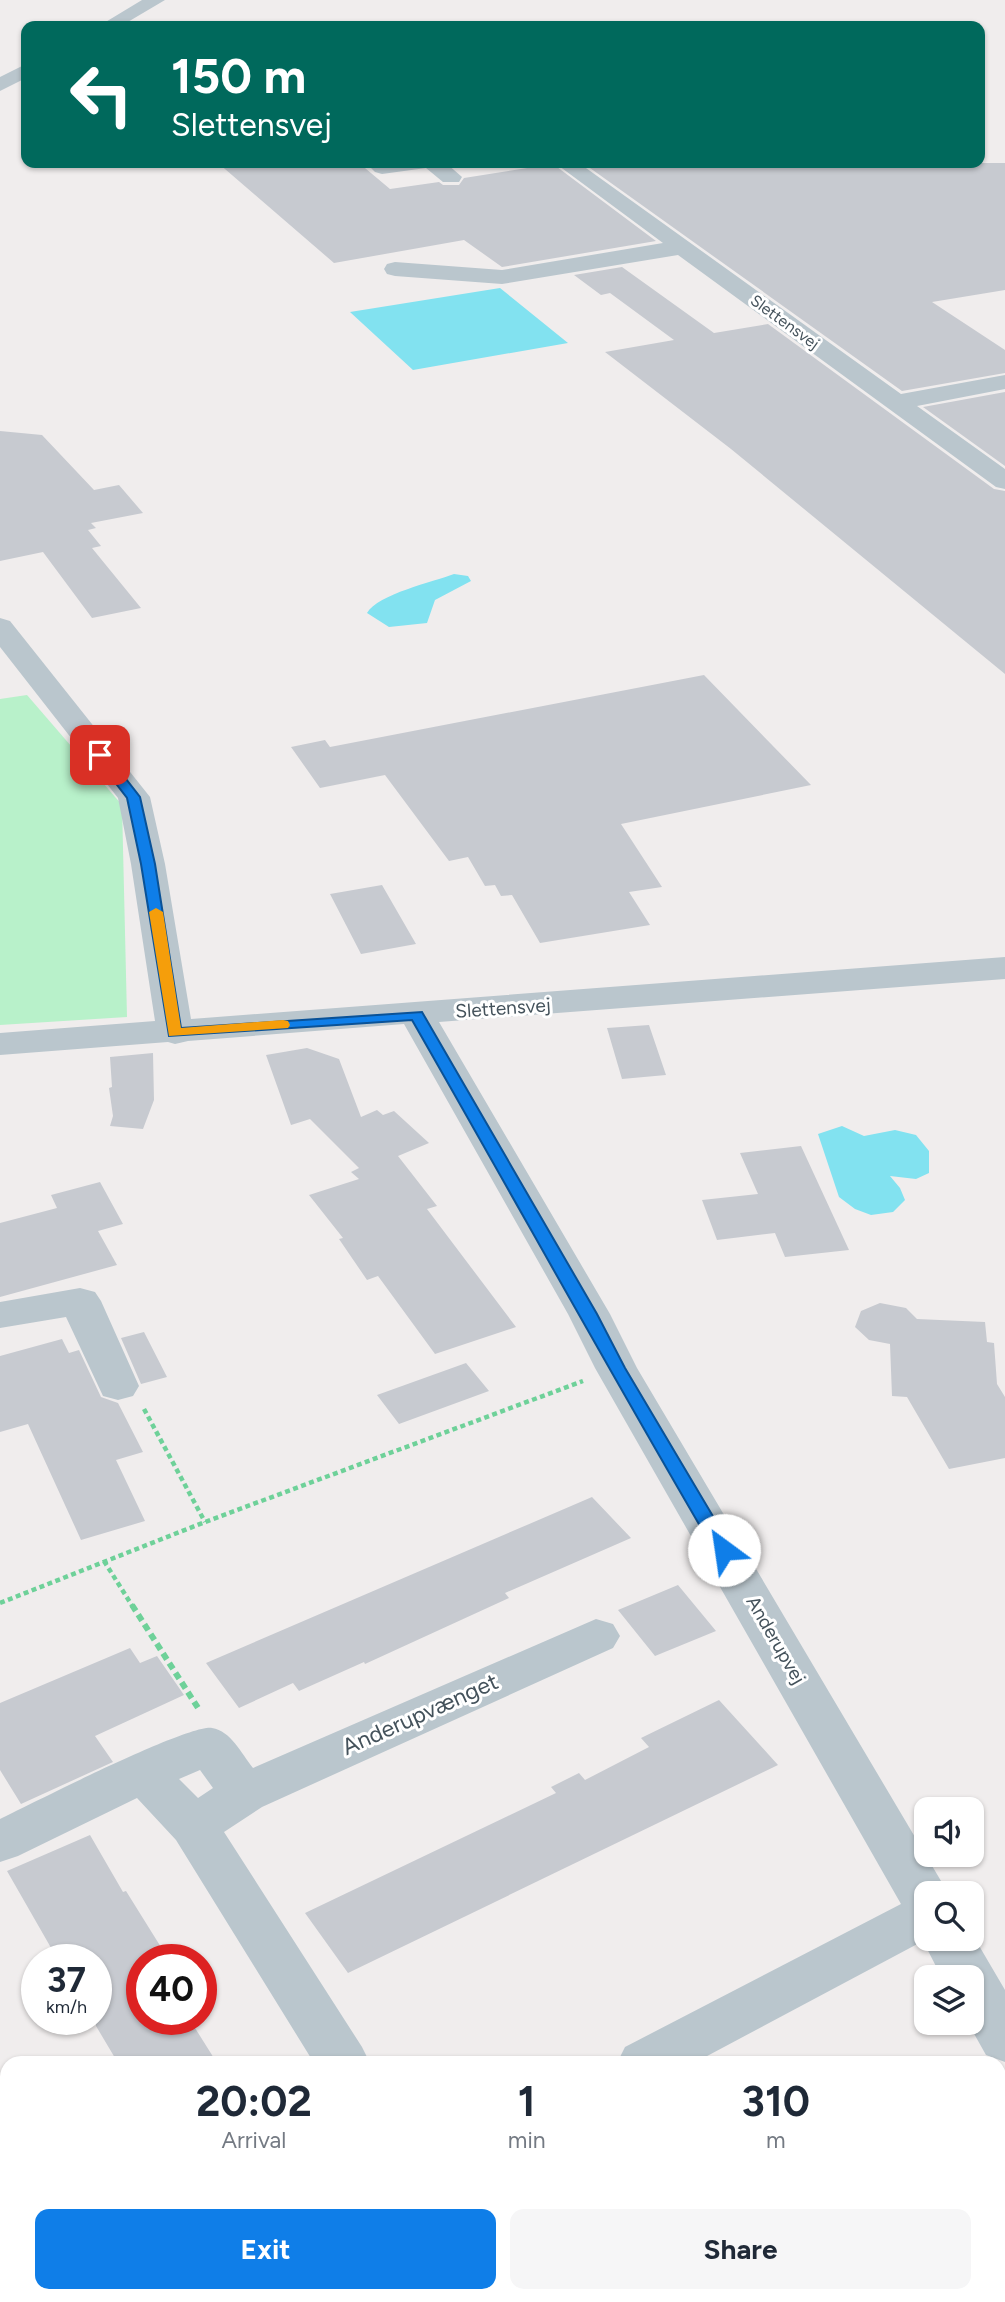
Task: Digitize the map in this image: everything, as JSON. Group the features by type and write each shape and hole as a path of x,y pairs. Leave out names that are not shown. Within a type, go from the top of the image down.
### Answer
{"street":[{"path":"117,21 156,0"},
{"path":"0,85 21,74"},
{"path":"439,168 451,177"},
{"name":"Slettensvej","path":"573,168 1005,481"},
{"path":"395,269 502,277 682,247"},
{"path":"896,402 1005,382"},
{"path":"0,627 134,797 148,864 175,1033"},
{"name":"Slettensvej","path":"0,1044 417,1015 1005,968"},
{"name":"Anderupvej","path":"417,1015 589,1314 616,1368 915,1881"},
{"path":"0,1315 80,1301 118,1386"},
{"name":"Anderupvænget","path":"194,1826 244,1793 596,1636"},
{"path":"0,1842 143,1773 209,1746 244,1793"},
{"path":"143,1773 194,1826 339,2056"},
{"path":"657,2056 914,1921"},
{"path":"984,2003 1005,2039"}],"path":[{"path":"0,1603 205,1522 616,1368"},
{"path":"118,1386 132,1386 205,1522"},
{"path":"104,1561 212,1729 209,1746"}],"green space":[{"path":"27,695 122,805 127,1017 0,1025 0,699"}],"water":[{"path":"500,288 568,343 413,370 350,312"},
{"path":"454,574 468,576 471,581 435,600 427,623 389,627 367,613 373,606 394,594"},
{"path":"842,1126 864,1136 895,1130 916,1135 929,1151 929,1173 916,1179 890,1176 900,1188 905,1200 893,1212 871,1215 855,1209 839,1197 818,1134"}],"building":[{"path":"985,163 1005,163 1005,290 932,302 1005,350 1005,373 902,391 590,168 985,168"},
{"path":"224,168 365,168 390,189 439,182 443,185 459,185 464,178 528,168 558,168 656,241 502,267 464,240 334,263"},
{"path":"622,267 714,333 768,324 994,489 1005,491 1005,674 731,449 605,352 674,340 610,293 601,295 574,275"},
{"path":"1005,392 1005,466 923,407"},
{"path":"0,431 42,435 94,490 119,485 143,513 91,523 96,528 88,530 101,546 92,548 141,608 92,618 43,552 0,561"},
{"path":"704,675 811,785 621,824 662,887 629,892 650,925 540,943 512,895 501,896 495,885 485,886 468,857 449,861 385,775 320,788 291,747 325,740 330,747"},
{"path":"382,885 416,944 361,954 330,894"},
{"path":"649,1025 666,1075 622,1079 607,1028"},
{"path":"307,1048 339,1059 361,1117 377,1110 383,1115 394,1111 429,1143 398,1156 437,1206 427,1209 516,1327 435,1354 378,1276 367,1280 339,1239 343,1238 309,1195 359,1179 351,1172 359,1168 310,1119 291,1125 266,1055"},
{"path":"153,1053 154,1100 143,1129 110,1126 113,1116 109,1088 112,1087 110,1057"},
{"path":"801,1146 849,1250 785,1257 775,1233 717,1240 702,1200 758,1194 740,1153"},
{"path":"100,1182 123,1224 98,1231 117,1265 0,1297 0,1223 57,1208 51,1195"},
{"path":"880,1303 906,1308 917,1319 985,1322 987,1342 994,1343 997,1384 1005,1397 1005,1458 949,1469 907,1397 892,1396 890,1344 869,1340 855,1327 861,1311"},
{"path":"144,1332 167,1377 141,1384 121,1338"},
{"path":"62,1339 69,1353 79,1350 101,1397 118,1403 143,1452 116,1460 145,1521 81,1540 28,1424 0,1432 0,1356"},
{"path":"466,1363 489,1391 399,1424 377,1395"},
{"path":"592,1497 631,1538 505,1593 509,1598 365,1664 364,1662 299,1691 293,1683 239,1708 206,1663"},
{"path":"678,1585 716,1631 655,1656 618,1610"},
{"path":"130,1648 140,1663 157,1656 184,1695 95,1736 113,1762 21,1804 0,1770 0,1703"},
{"path":"719,1700 778,1765 348,1973 305,1913 556,1793 551,1787 579,1773 585,1780 649,1747 641,1738"},
{"path":"90,1835 123,1892 126,1891 159,1944 126,1944 126,2035 199,2035 213,2056 114,2056 101,2035 112,2035 112,1944 49,1944 7,1871"}],"slow traffic":[{"path":"156,912 175,1033 283,1025"}],"route":[{"path":"100,755 134,797 148,864 175,1033 417,1015 589,1314 616,1368 724,1550"}]}
